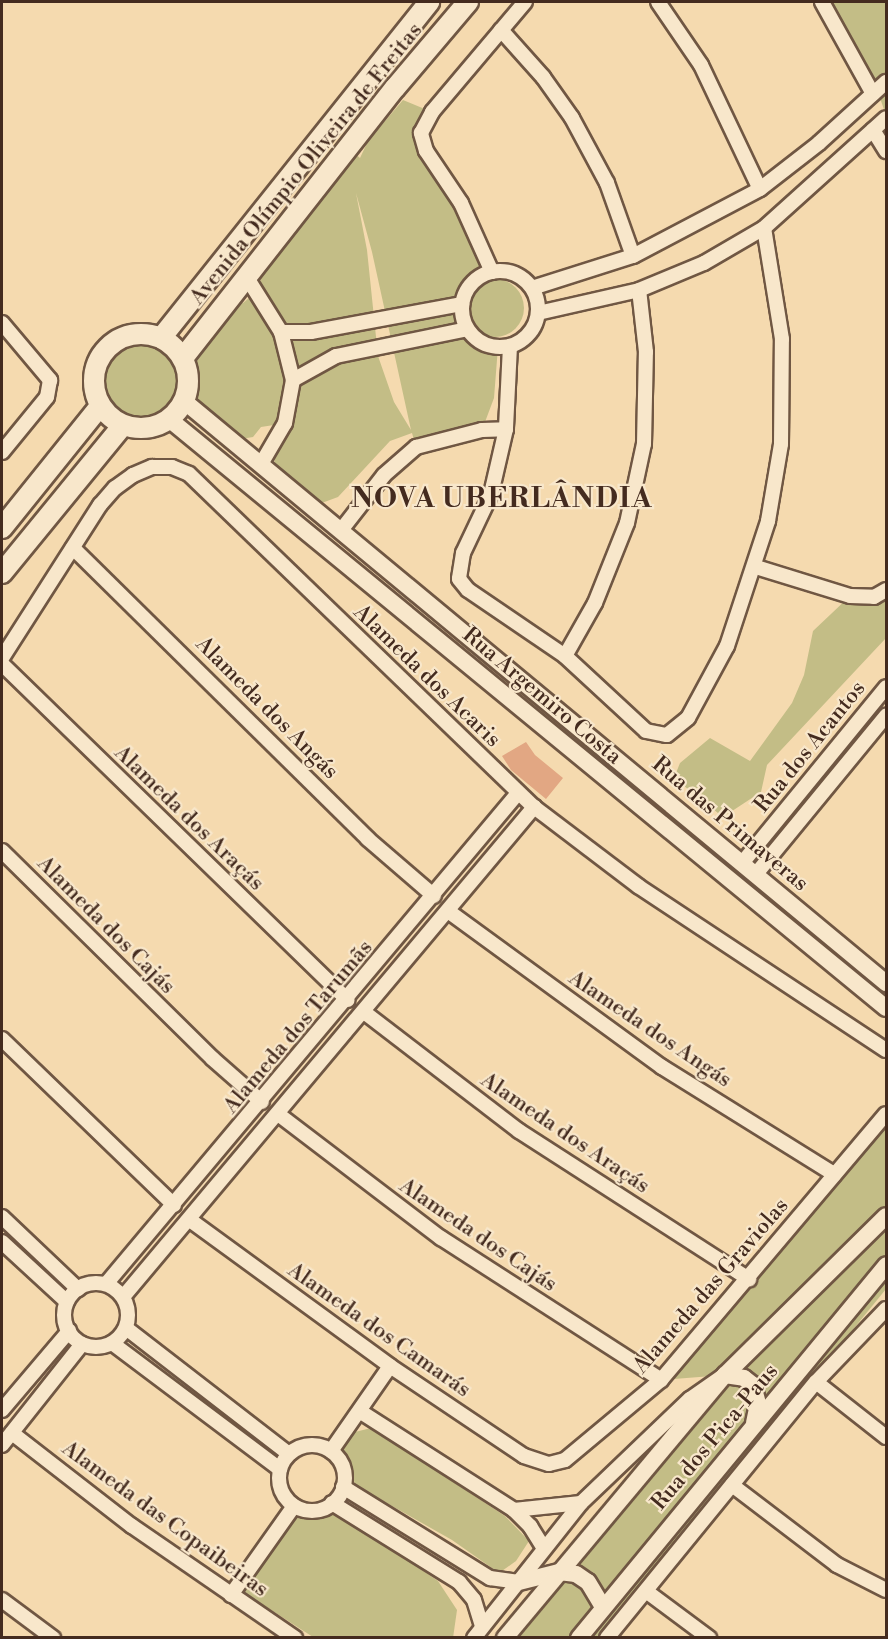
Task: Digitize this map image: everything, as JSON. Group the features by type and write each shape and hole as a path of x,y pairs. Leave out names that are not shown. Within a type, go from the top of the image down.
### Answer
{"main road":[{"name":"Avenida Olímpio Oliveira de Freitas","path":"161,338 343,105 429,2"},
{"name":"Avenida Olímpio Oliveira de Freitas","path":"183,358 365,126 468,2"},
{"path":"343,105 365,126"},
{"path":"145,334 161,338 183,358 188,372 184,401 169,419 155,426 123,425 100,406 93,383 104,351 128,336 145,334"},
{"path":"2,528 100,406"},
{"path":"2,573 123,425"}],"street":[{"path":"492,272 461,203 426,151 421,133 432,112 525,2"},
{"path":"658,2 701,64 760,189"},
{"path":"822,2 873,94"},
{"path":"501,30 543,77 572,118 607,183 633,256"},
{"path":"532,288 633,256 760,189 819,143 886,82"},
{"path":"537,313 639,290 704,263 764,228 886,118"},
{"path":"873,129 886,151"},
{"path":"819,143 842,159"},
{"path":"510,345 506,429 491,494 463,553 459,579 468,590 565,656 637,724 656,735 673,732 688,718 727,646 756,567 768,521 781,433 782,339 764,228"},
{"path":"492,272 514,274 532,288 537,313 531,330 510,345 486,345 467,329 462,304 472,283 492,272"},
{"path":"246,276 282,332 293,380 285,423 261,464"},
{"path":"565,656 596,603 627,523 644,444 646,352 639,290"},
{"path":"282,332 311,332 462,304"},
{"path":"2,322 50,380 47,397 2,452"},
{"path":"372,322 376,345"},
{"path":"293,380 336,356 376,345 467,329"},
{"name":"Rua das Primaveras","path":"184,401 342,529 886,983"},
{"name":"Rua Argemiro Costa","path":"169,419 289,514 461,659 886,1008"},
{"path":"342,529 384,476 416,447 482,430 506,429"},
{"name":"Alameda dos Acaris","path":"2,658 99,505 133,474 152,467 172,467 189,474 518,794 638,886 886,1050"},
{"path":"289,514 306,501"},
{"name":"Alameda dos Angás","path":"73,548 369,839 434,896"},
{"path":"756,567 850,596 862,598 885,591"},
{"path":"461,659 476,642"},
{"name":"Alameda dos Araçás","path":"2,664 348,1000"},
{"name":"Rua dos Acantos","path":"743,862 886,687"},
{"name":"Rua dos Acantos","path":"756,874 886,716"},
{"name":"Alameda dos Tarumãs","path":"106,1284 306,1050 518,794"},
{"name":"Alameda dos Tarumãs","path":"123,1298 534,807"},
{"name":"Alameda dos Cajás","path":"2,851 213,1059 262,1102"},
{"name":"Alameda dos Angás","path":"448,911 662,1067 834,1174"},
{"path":"392,947 408,959"},
{"name":"Alameda dos Araçás","path":"364,1012 519,1131 749,1279"},
{"path":"2,1039 174,1205"},
{"path":"306,1050 320,1062"},
{"name":"Alameda dos Cajás","path":"278,1114 441,1238 661,1380"},
{"name":"Alameda das Graviolas","path":"549,1464 565,1460 661,1380 749,1279 886,1114"},
{"path":"219,1153 234,1167"},
{"name":"Rua dos Pica-Paus","path":"506,1638 725,1375 886,1216"},
{"path":"2,1217 78,1289"},
{"name":"Alameda dos Camarás","path":"190,1220 390,1366 524,1456 549,1464"},
{"path":"2,1242 67,1302"},
{"name":"Rua dos Pica-Paus","path":"579,1638 886,1265"},
{"path":"106,1284 123,1298 128,1307 126,1328 112,1343 102,1346 82,1344 69,1331 64,1317 67,1302 78,1289 106,1284"},
{"path":"607,1638 816,1382 886,1309"},
{"path":"126,1328 289,1454"},
{"path":"2,1410 69,1331"},
{"path":"112,1343 280,1469"},
{"path":"2,1446 82,1344"},
{"path":"331,1451 362,1412 390,1366"},
{"path":"725,1375 744,1378 757,1393 753,1426"},
{"name":"Rua dos Pica-Paus","path":"478,1632 519,1582 543,1547 581,1503 690,1399 725,1375"},
{"path":"816,1382 886,1437"},
{"path":"362,1412 514,1510 530,1526 543,1547"},
{"name":"Alameda das Copaibeiras","path":"12,1432 132,1526 295,1638"},
{"path":"314,1445 331,1451 343,1467 343,1487 332,1503 313,1511 294,1506 283,1493 280,1469 289,1454 314,1445"},
{"path":"732,1485 837,1565 886,1590"},
{"path":"343,1487 442,1551 490,1578 519,1582 559,1572 576,1574 588,1582 603,1607"},
{"path":"332,1503 459,1582 474,1600 478,1632"},
{"path":"514,1510 581,1503"},
{"path":"231,1595 294,1506"},
{"path":"379,1533 390,1516"},
{"path":"432,1566 442,1551"},
{"path":"646,1591 709,1638"},
{"path":"2,1600 53,1638"}],"shaded area":[{"path":"832,2 886,2 886,115 871,73"},
{"path":"403,100 432,112 421,133 493,275 481,276 472,283 462,304 467,329 475,338 498,347 494,398 482,430 416,447 412,433 390,441 338,497 319,504 274,467 275,455 287,423 261,427 253,437 235,440 197,399 194,359 225,307 243,303 261,288 260,268 353,152 360,158 368,141","holes":["356,193 372,252 411,430 394,402 378,356 367,250"]},
{"path":"489,279 501,279 511,283 520,292 524,314 516,329 501,337 489,337 479,333 470,324 466,314 466,302 470,292 479,283"},
{"path":"140,341 155,344 168,353 177,366 180,381 177,396 168,409 155,418 140,421 125,418 112,409 103,396 100,381 103,366 112,353 125,344"},
{"path":"886,590 886,638 767,765 761,792 723,817 674,778 680,763 710,738 750,761 792,703 804,675 813,631 850,596"},
{"path":"886,1114 886,1265 753,1426 757,1393 725,1375 661,1380"},
{"path":"886,1271 886,1289 851,1332 598,1637 582,1638"},
{"path":"740,1382 747,1393 749,1422 605,1596 571,1568 724,1385"},
{"path":"371,1428 505,1516 529,1541 516,1561 499,1573 452,1540 355,1485 349,1459 341,1450 355,1432"},
{"path":"331,1513 368,1533 438,1581 457,1610 453,1638 313,1637 243,1592 296,1514"},
{"path":"562,1580 583,1585 597,1608 572,1637 517,1638"}],"building":[{"path":"526,742 535,755 563,778 546,799 511,770 502,756"}],"district":[{"name":"NOVA UBERLÂNDIA","path":"502,499"}]}
